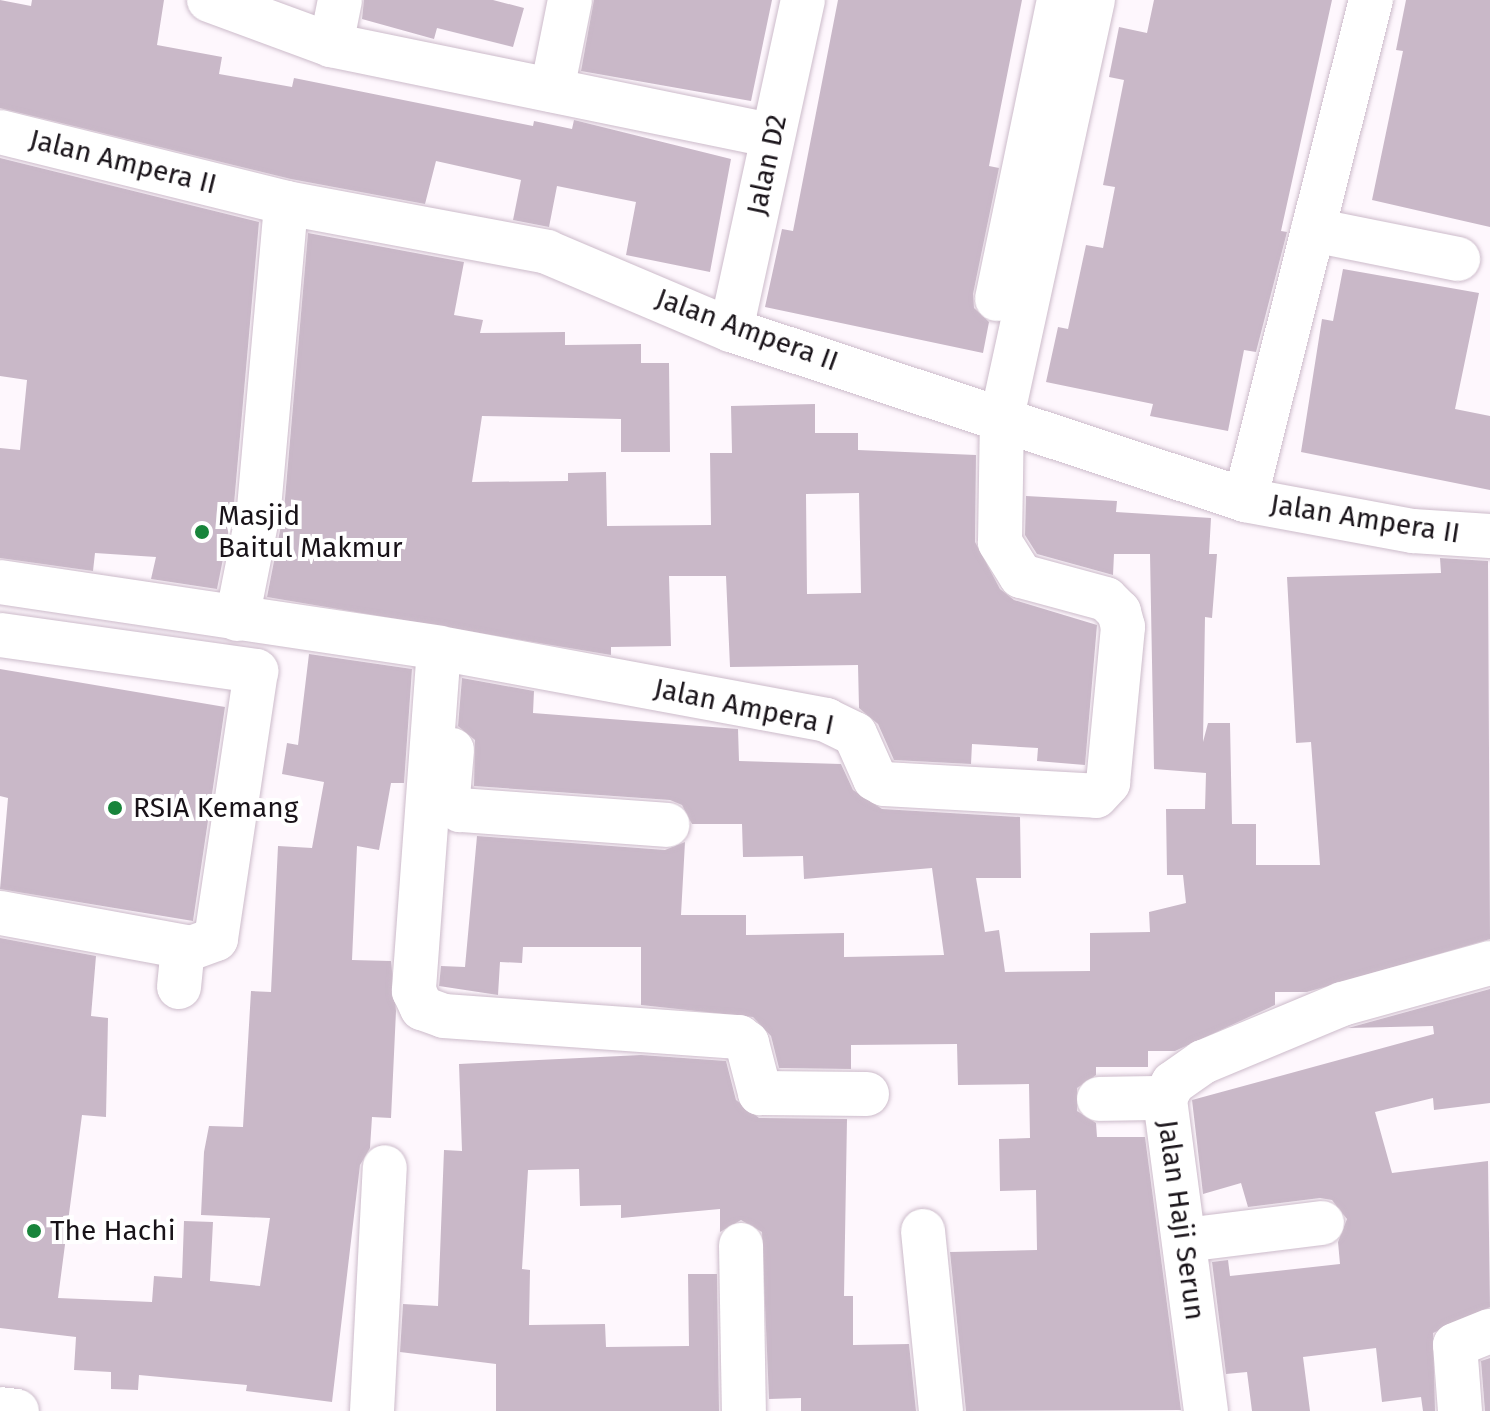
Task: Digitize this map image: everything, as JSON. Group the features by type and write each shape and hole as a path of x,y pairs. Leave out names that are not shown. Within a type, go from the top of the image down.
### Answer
{"street":[{"path":"209,0 331,45 773,136"},
{"path":"331,45 340,0"},
{"path":"552,90 570,0"},
{"name":"Jalan D2","path":"731,330 803,0"},
{"path":"988,412 1059,0"},
{"path":"988,412 1093,0"},
{"path":"1245,500 1371,0"},
{"name":"Jalan Ampera II","path":"0,132 286,203 547,252 731,330 988,412 1245,500 1413,531 1490,536"},
{"path":"237,619 259,508 286,203"},
{"path":"1313,230 1458,259"},
{"name":"Jalan Ampera I","path":"0,582 449,650 838,723 863,743 875,779 884,784 1096,796 1108,783 1123,627 1106,599 1021,576 1007,560 1000,542 988,412"},
{"path":"0,635 256,671 220,929 207,947 181,967 0,913"},
{"path":"449,650 448,797 455,806 667,825"},
{"path":"449,650 414,991 422,1008 444,1016 739,1037 747,1043 760,1093 867,1094"},
{"name":"Jalan Haji Serun","path":"1206,1411 1165,1098 1173,1083 1203,1062 1342,1004 1490,963"},
{"path":"1099,1099 1165,1098"},
{"path":"372,1411 385,1167"},
{"path":"1185,1240 1322,1223"},
{"path":"923,1231 941,1411"},
{"path":"741,1245 744,1411"},
{"path":"1460,1411 1455,1345 1490,1331"},
{"path":"0,1409 17,1411"}],"building":[{"path":"0,0 31,6 32,0 164,0 157,45 222,57 219,74 292,87 294,78 533,126 534,121 572,129 574,120 731,159 710,272 626,255 636,202 557,186 549,227 513,220 521,180 436,161 425,204 291,179 0,108"},
{"path":"364,0 493,0 524,8 513,47 437,28 434,39 362,19"},
{"path":"594,0 772,0 751,101 581,71"},
{"path":"838,0 1022,0 989,166 999,168 973,294 974,308 989,322 983,353 765,307 782,229 793,231"},
{"path":"1154,0 1332,0 1281,231 1287,232 1256,352 1244,350 1228,431 1150,416 1153,404 1046,382 1058,327 1068,329 1086,245 1103,248 1115,187 1103,185 1124,80 1109,77 1119,27 1147,33"},
{"path":"1406,0 1490,0 1490,227 1372,200 1403,51 1396,50"},
{"path":"0,158 259,222 234,504 217,589 151,579 156,557 95,553 93,571 0,558 0,448 20,450 27,380 0,376"},
{"path":"308,233 464,262 454,315 483,320 480,333 565,332 565,345 641,344 641,363 669,363 670,452 621,452 621,419 482,416 472,482 568,481 568,473 606,472 607,526 711,525 710,453 732,453 731,406 815,404 815,433 858,433 858,450 976,455 975,542 1000,589 1014,600 1097,625 1085,765 1037,761 1038,748 972,744 971,764 894,760 878,724 859,708 858,665 730,667 726,576 669,576 671,646 611,647 611,655 267,597 284,510","holes":["859,493 861,593 807,594 806,494"]},
{"path":"1343,269 1479,293 1455,409 1490,416 1490,490 1301,452 1322,319 1333,321"},
{"path":"1026,496 1117,501 1116,512 1211,518 1209,554 1217,554 1212,618 1205,617 1203,742 1208,723 1230,723 1232,824 1256,824 1256,865 1320,865 1311,742 1296,743 1287,577 1441,573 1440,558 1488,561 1490,939 1307,992 1275,992 1275,1005 1175,1051 1148,1051 1148,1067 1096,1067 1096,1075 1077,1088 1077,1111 1096,1123 1097,1137 1145,1137 1181,1410 966,1411 950,1252 1037,1250 1036,1190 1000,1191 999,1139 1030,1138 1029,1084 958,1085 957,1044 851,1045 851,1069 779,1068 771,1036 753,1017 641,1005 641,947 523,947 522,963 500,962 498,995 439,986 441,966 465,967 477,836 665,850 685,842 681,915 746,915 746,935 844,933 844,957 944,955 932,868 804,879 803,856 743,857 742,824 692,824 682,805 670,800 474,786 475,740 458,726 462,678 534,691 533,713 738,729 739,761 841,764 853,790 882,809 1020,817 1021,878 976,878 985,932 999,930 1005,972 1090,971 1090,933 1150,932 1149,912 1186,903 1183,875 1167,875 1166,809 1205,809 1206,773 1154,769 1150,554 1114,554 1113,575 1037,554 1025,535"},
{"path":"309,654 412,669 404,783 391,783 379,850 357,846 352,960 391,961 396,1011 391,1118 372,1117 370,1148 360,1165 332,1402 246,1391 247,1385 139,1375 138,1390 111,1389 111,1372 74,1370 76,1337 0,1328 0,938 96,956 91,1016 108,1018 106,1117 82,1115 58,1298 152,1302 154,1276 182,1278 184,1221 213,1222 210,1281 260,1286 270,1218 201,1215 204,1152 209,1126 243,1127 251,991 271,992 278,846 312,848 324,782 282,774 287,743 298,745"},
{"name":"RSIA Kemang","path":"0,669 225,707 193,921 0,889 8,798 0,796"},
{"path":"1490,989 1490,1103 1434,1110 1433,1098 1375,1112 1392,1173 1488,1161 1490,1307 1433,1333 1435,1411 1423,1411 1421,1397 1382,1402 1376,1348 1303,1357 1310,1411 1252,1411 1247,1372 1226,1374 1212,1262 1228,1260 1230,1276 1340,1264 1338,1242 1347,1219 1332,1200 1320,1198 1248,1207 1241,1183 1203,1194 1192,1100 1434,1034 1433,1026 1348,1028"},
{"path":"641,1055 726,1061 736,1100 759,1118 847,1119 844,1296 853,1296 853,1345 909,1344 916,1411 801,1411 801,1398 769,1399 762,1232 741,1220 720,1232 720,1209 621,1218 621,1205 580,1206 579,1169 528,1170 522,1269 530,1270 529,1325 605,1324 606,1347 689,1346 688,1274 717,1274 719,1411 496,1411 496,1364 400,1352 403,1304 438,1306 444,1150 462,1151 459,1064"},
{"path":"1490,1358 1490,1411 1485,1411 1481,1361"}],"place":[{"name":"Masjid Baitul Makmur","path":"202,532"},
{"name":"RSIA Kemang","path":"115,808"},
{"name":"The Hachi","path":"34,1231"}]}
